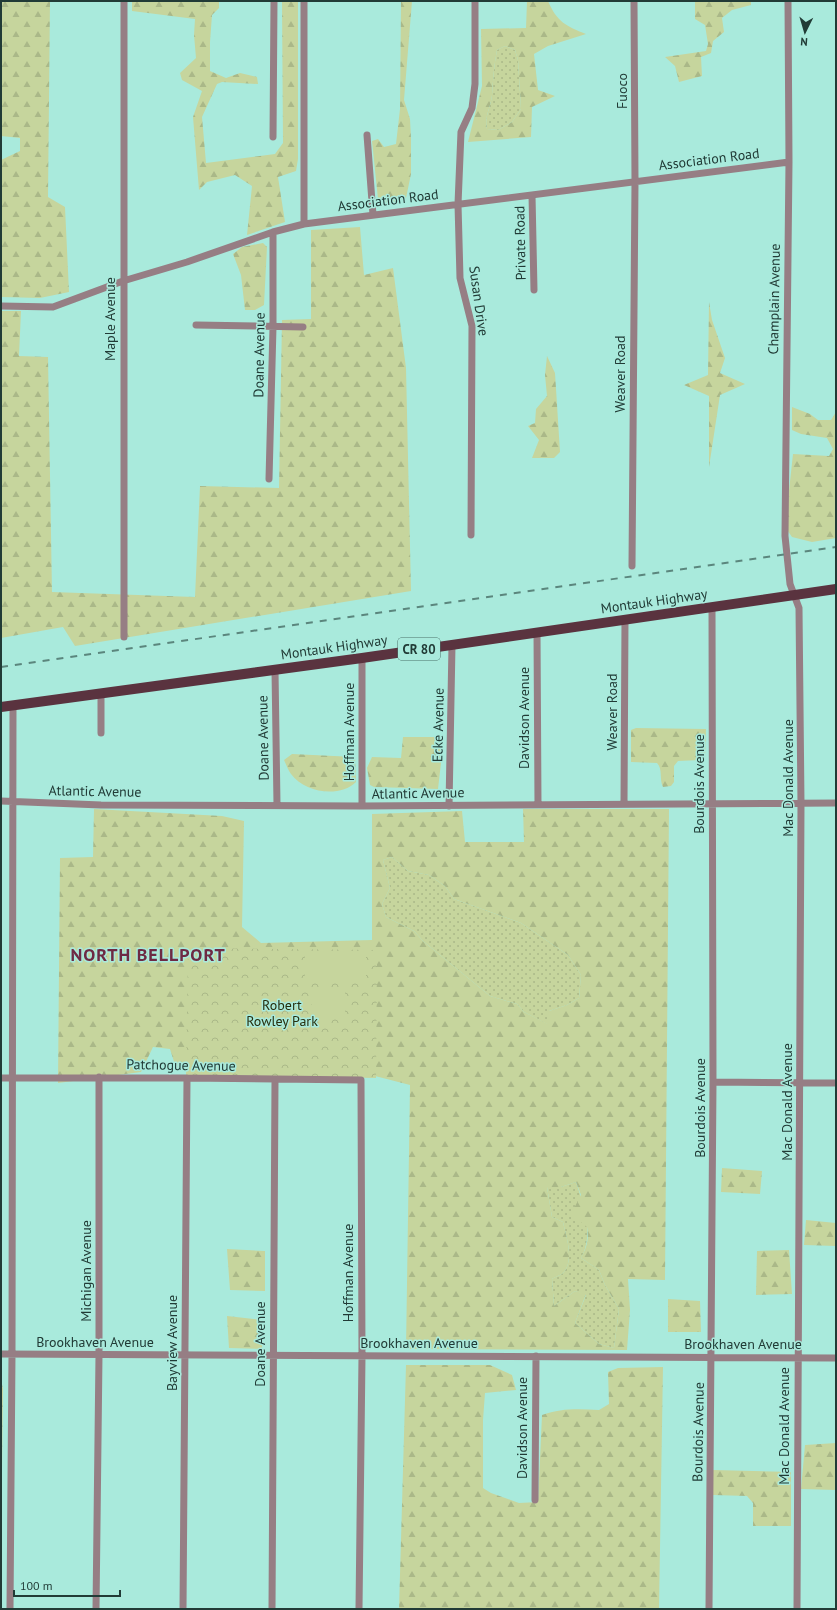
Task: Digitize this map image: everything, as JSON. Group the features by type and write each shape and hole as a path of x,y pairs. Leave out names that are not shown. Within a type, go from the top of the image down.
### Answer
{"main road":[{"name":"Montauk Highway","path":"1,707 362,658 836,589"}],"street":[{"name":"Maple Avenue","path":"124,1 124,637"},
{"path":"273,137 274,1"},
{"path":"304,1 304,224"},
{"name":"Susan Drive","path":"471,535 472,326 460,278 458,204 461,132 472,108 475,84 475,1"},
{"name":"Fuoco","path":"634,1 635,182"},
{"name":"Champlain Avenue","path":"788,1 789,162 785,536 790,584 794,595"},
{"path":"367,135 373,215"},
{"name":"Association Road","path":"1,306 53,307 123,281 187,262 272,232 304,224 789,162"},
{"name":"Weaver Road","path":"632,566 635,182"},
{"name":"Private Road","path":"532,195 534,290"},
{"name":"Doane Avenue","path":"269,479 273,327 272,232"},
{"path":"196,326 303,327"},
{"name":"Mac Donald Avenue","path":"794,595 799,608 801,804 797,1358 797,1609"},
{"name":"Bourdois Avenue","path":"709,1609 713,1082 712,607"},
{"name":"Weaver Road","path":"624,804 625,620"},
{"name":"Davidson Avenue","path":"537,632 538,804"},
{"name":"Ecke Avenue","path":"449,806 452,645"},
{"name":"Hoffman Avenue","path":"362,658 362,806"},
{"name":"Doane Avenue","path":"275,670 276,805"},
{"path":"101,693 101,733"},
{"path":"10,1609 14,803 13,705"},
{"name":"Atlantic Avenue","path":"1,802 186,806 836,804"},
{"name":"Patchogue Avenue","path":"1,1078 360,1080"},
{"name":"Michigan Avenue","path":"96,1609 99,1355 99,1078"},
{"name":"Bayview Avenue","path":"183,1609 187,1078"},
{"name":"Doane Avenue","path":"272,1609 272,1355 275,1080"},
{"name":"Hoffman Avenue","path":"359,1609 362,1356 360,1080"},
{"path":"713,1082 836,1083"},
{"name":"Brookhaven Avenue","path":"1,1354 836,1358"},
{"name":"Davidson Avenue","path":"535,1500 536,1356"}],"green space":[{"path":"1,1 50,1 48,197 65,207 69,292 40,298 1,297 1,160 20,151 20,138 1,136"},
{"path":"132,1 219,1 219,8 212,15 210,71 226,78 240,73 257,77 258,84 222,82 217,84 202,117 206,163 275,154 283,143 282,1 298,1 298,159 296,171 278,177 285,222 247,235 252,186 235,175 207,182 199,190 193,117 202,91 182,80 180,73 196,58 194,35 195,19 132,11"},
{"path":"401,1 412,1 404,100 410,119 411,174 406,198 383,205 378,199 372,141 378,139 384,147 396,144 400,109"},
{"path":"527,1 548,1 559,19 568,26 586,34 548,46 534,54 538,90 555,96 532,107 531,137 468,142 482,86 481,29 526,28","holes":["505,46 515,50 518,60 521,109 512,122 498,130 487,129 486,120 491,99 497,50"]},
{"path":"695,1 751,1 751,5 732,10 722,18 724,32 713,41 711,53 701,57 702,76 679,82 675,66 665,57 706,51 708,44 705,25 695,19"},
{"path":"505,46 515,50 518,60 521,109 512,122 498,130 487,129 486,120 491,99 497,50"},
{"path":"360,227 364,275 393,268 406,368 411,591 75,646 63,627 1,638 1,311 21,311 19,356 48,357 52,592 195,597 200,486 279,488 282,320 311,319 311,230"},
{"path":"263,243 267,247 264,305 255,310 245,310 241,275 233,254 242,247"},
{"path":"709,302 712,320 725,358 720,373 745,384 720,395 709,467 709,396 684,385 708,375"},
{"path":"547,356 555,373 560,452 554,458 532,458 539,440 528,426 535,423 536,409 547,396 545,375"},
{"path":"792,407 810,414 818,420 831,420 836,412 836,538 812,542 792,537 785,527 793,454 829,456 833,449 827,438 801,434 792,430"},
{"path":"636,728 706,729 705,759 678,761 674,766 674,782 671,786 663,787 660,768 657,763 631,762 631,730"},
{"path":"403,737 444,737 438,789 374,787 370,785 367,768 372,757 401,758"},
{"path":"292,754 355,757 356,782 349,787 332,792 305,786 291,774 284,760"},
{"path":"94,809 222,816 244,821 242,927 261,943 372,940 372,814 462,811 465,842 524,842 523,809 669,809 665,1280 628,1279 630,1310 627,1350 406,1349 410,1085 375,1076 200,1019 186,1069 176,1068 170,1049 153,1047 141,1072 58,1083 60,858 93,857","holes":["392,857 408,871 429,875 445,886 454,899 521,923 568,955 581,975 579,998 567,1005 549,1011 549,1036 548,1024 524,1012 517,1004 490,996 423,941 414,931 386,917 382,904 390,888 383,860","576,1182 581,1195 571,1214 587,1227 588,1231 587,1243 581,1258 599,1270 605,1285 619,1309 614,1348 599,1344 575,1323 586,1294 575,1291 554,1306 552,1279 563,1273 567,1268 569,1248 563,1222 552,1217 547,1187 561,1187"]},
{"path":"392,857 408,871 429,875 445,886 454,899 521,923 568,955 581,975 579,998 567,1005 549,1011 549,1043 547,1024 524,1012 517,1004 490,996 423,941 414,931 386,917 382,904 390,888 383,860"},
{"name":"Robert Rowley Park","path":"188,948 377,950 376,1078 186,1075"},
{"path":"305,953 366,953 366,981 305,981"},
{"path":"312,992 345,992 345,1015 312,1015"},
{"path":"722,1168 762,1171 760,1194 721,1192"},
{"path":"576,1182 585,1211 587,1230 587,1240 581,1258 599,1270 605,1285 619,1309 614,1348 599,1344 575,1323 586,1295 575,1291 554,1306 552,1279 563,1273 567,1268 569,1248 563,1222 552,1217 547,1187 561,1187"},
{"path":"806,1220 836,1223 836,1246 804,1245"},
{"path":"227,1249 265,1251 265,1291 230,1290"},
{"path":"789,1250 792,1294 756,1295 757,1251"},
{"path":"668,1299 700,1301 701,1332 668,1332"},
{"path":"227,1316 263,1320 262,1349 229,1348"},
{"path":"406,1365 490,1365 512,1375 516,1390 485,1393 483,1420 483,1488 491,1493 519,1503 538,1502 542,1415 563,1410 599,1410 609,1404 608,1372 618,1368 663,1367 659,1609 399,1609"},
{"path":"1,1379 3,1389 1,1549"},
{"path":"836,1443 836,1490 801,1489 805,1445"},
{"path":"713,1470 791,1472 791,1526 753,1526 753,1503 747,1496 713,1495"}],"railway":[{"path":"1,667 836,547"}],"district":[{"name":"NORTH BELLPORT","path":"148,955"}]}
